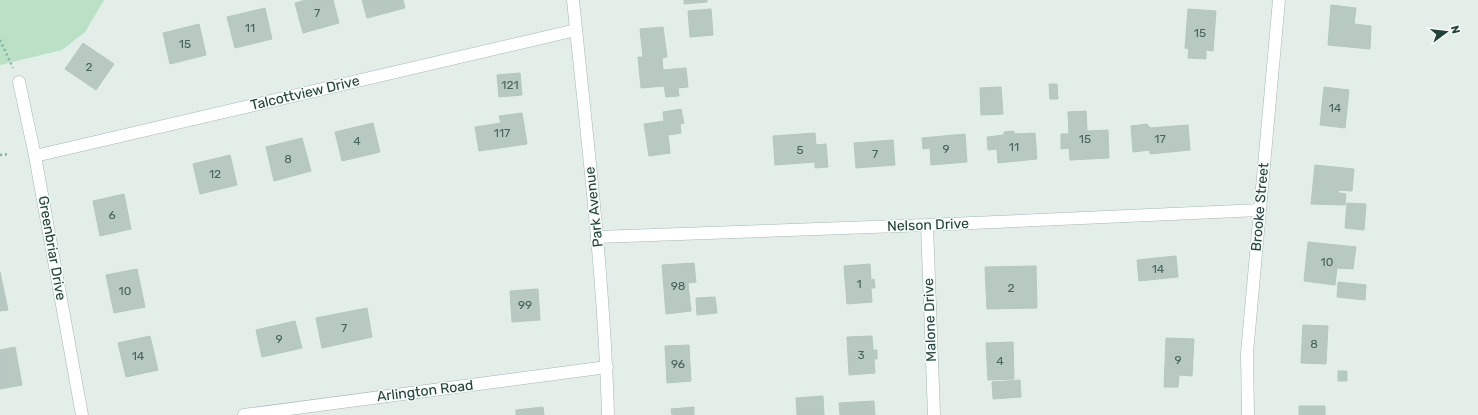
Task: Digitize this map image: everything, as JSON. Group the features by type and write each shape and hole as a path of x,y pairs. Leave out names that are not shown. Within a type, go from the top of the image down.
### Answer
{"street":[{"name":"Park Avenue","path":"573,0 597,237 608,415"},
{"name":"Brooke Street","path":"1248,415 1247,352 1280,0"},
{"name":"Talcottview Drive","path":"35,156 576,30"},
{"name":"Greenbriar Drive","path":"19,82 35,156 82,415"},
{"name":"Nelson Drive","path":"597,237 927,225 1260,210"},
{"name":"Malone Drive","path":"927,225 934,415"},
{"name":"Arlington Road","path":"244,415 606,367"}],"path":[{"path":"0,40 19,82"},
{"path":"0,155 10,154"}],"green space":[{"path":"0,0 104,0 85,32 62,50 0,65"}],"building":[{"path":"306,0 333,0 339,23 303,33 295,3"},
{"path":"362,0 403,0 405,8 367,18"},
{"path":"684,0 707,0 707,2 684,4"},
{"path":"1331,5 1356,8 1354,24 1371,26 1370,49 1328,45"},
{"path":"265,8 272,39 235,48 227,17"},
{"path":"711,9 713,35 690,37 688,11"},
{"path":"1188,9 1216,11 1213,51 1206,50 1206,59 1188,58 1189,49 1185,48"},
{"path":"199,24 206,55 170,64 163,33"},
{"path":"663,27 667,57 662,58 663,70 686,68 688,87 678,88 679,96 666,97 664,86 641,88 638,57 643,57 640,29"},
{"path":"83,43 114,64 96,90 65,69"},
{"path":"520,73 522,95 499,97 497,75"},
{"path":"1049,84 1057,84 1058,99 1050,99"},
{"path":"1001,87 1003,114 981,115 980,88"},
{"path":"1324,87 1349,90 1345,128 1320,125"},
{"path":"681,109 684,123 680,124 681,133 668,135 670,153 649,156 644,124 664,121 663,112"},
{"path":"1086,111 1087,131 1108,130 1109,158 1070,160 1069,148 1061,149 1061,134 1069,134 1068,112"},
{"path":"522,113 527,144 479,151 475,127 501,123 499,116"},
{"path":"373,123 380,152 342,161 335,132"},
{"path":"1147,124 1150,128 1188,125 1190,150 1150,154 1150,150 1133,152 1131,126"},
{"path":"1014,131 1014,134 1035,133 1037,159 998,163 997,149 988,150 987,137 1004,135 1004,132"},
{"path":"815,133 816,145 826,144 828,167 815,168 815,162 775,165 773,136"},
{"path":"965,134 967,162 931,165 930,148 923,149 922,138"},
{"path":"302,138 311,171 274,181 266,147"},
{"path":"893,140 895,165 856,168 854,143"},
{"path":"230,155 237,185 200,194 193,164"},
{"path":"1315,165 1354,169 1352,191 1338,190 1339,193 1346,194 1345,205 1311,204"},
{"path":"124,194 131,229 100,236 93,201"},
{"path":"1347,203 1366,204 1364,230 1345,228"},
{"path":"1308,242 1356,247 1353,269 1337,268 1335,285 1304,281"},
{"path":"1176,256 1178,277 1139,281 1137,260"},
{"path":"694,263 696,282 688,283 691,311 666,314 662,265"},
{"path":"870,264 871,280 874,279 875,288 871,288 872,302 847,304 844,266"},
{"path":"1036,266 1037,308 987,309 985,267"},
{"path":"137,269 145,307 114,313 106,275"},
{"path":"0,272 8,310 0,311"},
{"path":"1338,282 1366,285 1365,300 1337,297"},
{"path":"538,289 540,320 512,322 510,291"},
{"path":"715,297 717,313 697,315 696,298"},
{"path":"367,308 372,337 322,348 316,318"},
{"path":"295,321 302,348 262,357 256,330"},
{"path":"1303,325 1328,326 1326,364 1301,363"},
{"path":"150,336 158,370 126,377 118,343"},
{"path":"872,336 873,350 877,350 877,359 874,359 875,373 849,375 847,337"},
{"path":"1166,338 1194,339 1192,376 1179,375 1178,387 1164,387"},
{"path":"1013,342 1014,379 988,380 986,343"},
{"path":"689,345 691,381 667,383 665,346"},
{"path":"15,347 22,385 0,389 0,350"},
{"path":"1338,371 1347,371 1347,381 1338,381"},
{"path":"1020,380 1021,397 993,399 992,382"},
{"path":"823,396 824,415 797,415 796,398"},
{"path":"874,401 875,415 840,415 839,403"},
{"path":"1299,406 1325,406 1325,415 1299,415"},
{"path":"543,407 544,415 516,415 516,410"},
{"path":"694,407 694,415 672,415 671,409"}]}
